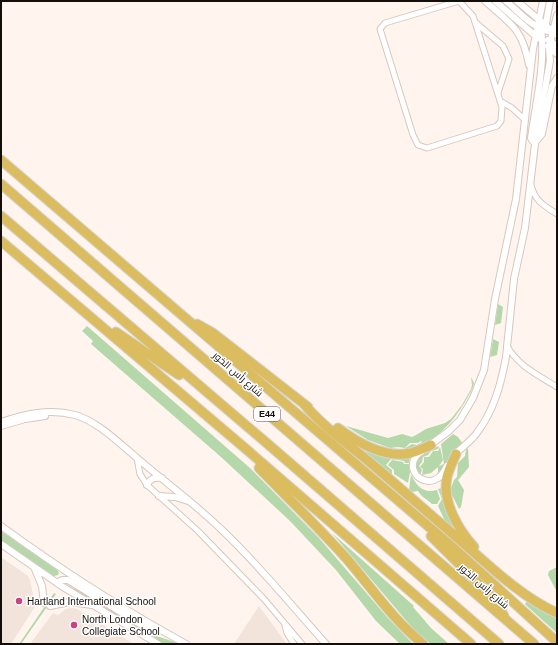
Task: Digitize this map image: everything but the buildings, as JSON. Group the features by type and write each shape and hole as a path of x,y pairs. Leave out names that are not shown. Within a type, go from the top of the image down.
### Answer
{"highway":[{"path":"1,160 456,550 557,642"},
{"name":"شارع رأس الخور","path":"1,184 534,644"},
{"name":"E44","path":"1,216 499,644"},
{"path":"1,241 246,449 471,644"},
{"path":"78,307 215,400"},
{"path":"190,322 213,333 304,404 349,436 377,450 391,453 404,454 431,445"},
{"path":"304,404 320,421 360,453 489,566 538,603 557,613"},
{"path":"246,449 258,466 310,519 394,615 423,644"},
{"path":"456,454 446,481 448,499 453,513 463,533 471,544 511,583"},
{"path":"374,480 390,498 438,542 495,600 502,610 505,619"}],"street":[{"path":"459,1 473,16 502,107 501,121 497,126 427,148 418,145 412,134 380,29 385,23 459,1"},
{"path":"485,1 510,22 520,34 526,48 530,70 518,177 513,218 495,300 483,374 476,392 464,414 454,426 416,456 413,464 416,476 425,481 431,482 441,476 456,454 476,434 490,411 501,381 508,346 514,279 525,228 535,144 550,61 541,26 543,1"},
{"path":"495,1 544,40 557,54"},
{"path":"506,1 555,34"},
{"path":"517,1 541,26 544,40 531,138 535,144"},
{"path":"541,26 550,1"},
{"path":"555,34 557,15"},
{"path":"475,23 503,46 509,59 498,93"},
{"path":"530,70 544,40 555,34"},
{"path":"544,40 557,46"},
{"path":"535,144 542,134 552,86 557,78"},
{"path":"500,101 512,108 524,119"},
{"path":"530,185 533,194 539,202 557,214"},
{"path":"508,346 513,356 520,363 557,387"},
{"path":"1,422 29,413 46,412 73,414 99,428 194,504 243,550 326,644"},
{"path":"1,426 40,416 63,416 83,419"},
{"path":"137,458 140,474 147,485 198,531 264,599 302,644"},
{"path":"147,485 153,478 162,478"},
{"path":"159,496 175,497 194,504"},
{"path":"1,526 72,575 186,644"},
{"path":"1,544 63,587 158,644"},
{"path":"33,566 40,581 44,603"},
{"path":"57,583 65,570"},
{"path":"63,587 72,575"},
{"path":"57,583 62,580 68,580 140,624 148,628 161,630"},
{"path":"50,606 70,602 95,606"},
{"path":"284,623 287,633 294,644"}],"shaded area":[{"name":"Hartland International School","path":"1,557 28,576 34,599 38,602 11,644 1,644"},
{"path":"259,606 287,644 234,644"},
{"name":"North London Collegiate School","path":"66,609 77,609 134,644 30,644 53,613 58,615"}],"green space":[{"path":"498,304 503,307 501,323 495,325"},
{"path":"87,326 250,468 319,538 387,617 413,644 400,644 376,621 336,570 290,521 221,457 91,344 93,341 82,331"},
{"path":"493,339 499,342 497,355 490,357"},
{"path":"471,377 474,383 473,387 467,399 451,422 441,432 419,446 404,449 412,444 417,445 422,442 421,441 418,443 410,443 405,448 390,448 368,440 346,426 388,438 402,434 412,437 426,429 445,423 451,419 462,405 472,385"},
{"path":"453,434 458,437 463,444 451,456 438,474 438,467 431,473 422,475 423,469 420,467 424,462 424,457 429,457 433,451 438,451 440,447 443,460 439,466 444,464 441,444"},
{"path":"439,446 438,449 431,451 428,455 423,457 419,466 422,470 420,476 416,469 418,460 423,454"},
{"path":"361,448 410,457 409,463 391,459 386,465 392,470 392,475"},
{"path":"468,448 469,467 458,480 464,490 461,507 459,509 450,491 454,480 457,477 458,463 465,456"},
{"path":"392,460 409,464 410,472 408,483 394,474 394,470 388,465"},
{"path":"411,475 418,486 424,490 437,490 440,499 437,504 432,504 418,491 411,492 409,490"},
{"path":"442,488 463,537 445,521 438,506 442,499 438,489"},
{"path":"1,531 57,570 59,573 58,575 54,576 1,540"},
{"path":"332,533 414,606 413,607 431,628 449,644 431,644 415,631"},
{"path":"557,568 557,592 548,575 549,571"},
{"path":"76,587 151,634 180,644 162,644 154,640 74,589"},
{"path":"54,593 56,594 21,644 19,644"},
{"path":"527,601 557,617 557,633 525,604"}],"place":[{"name":"Hartland International School","path":"19,601"},
{"name":"North London Collegiate School","path":"74,625"}]}
